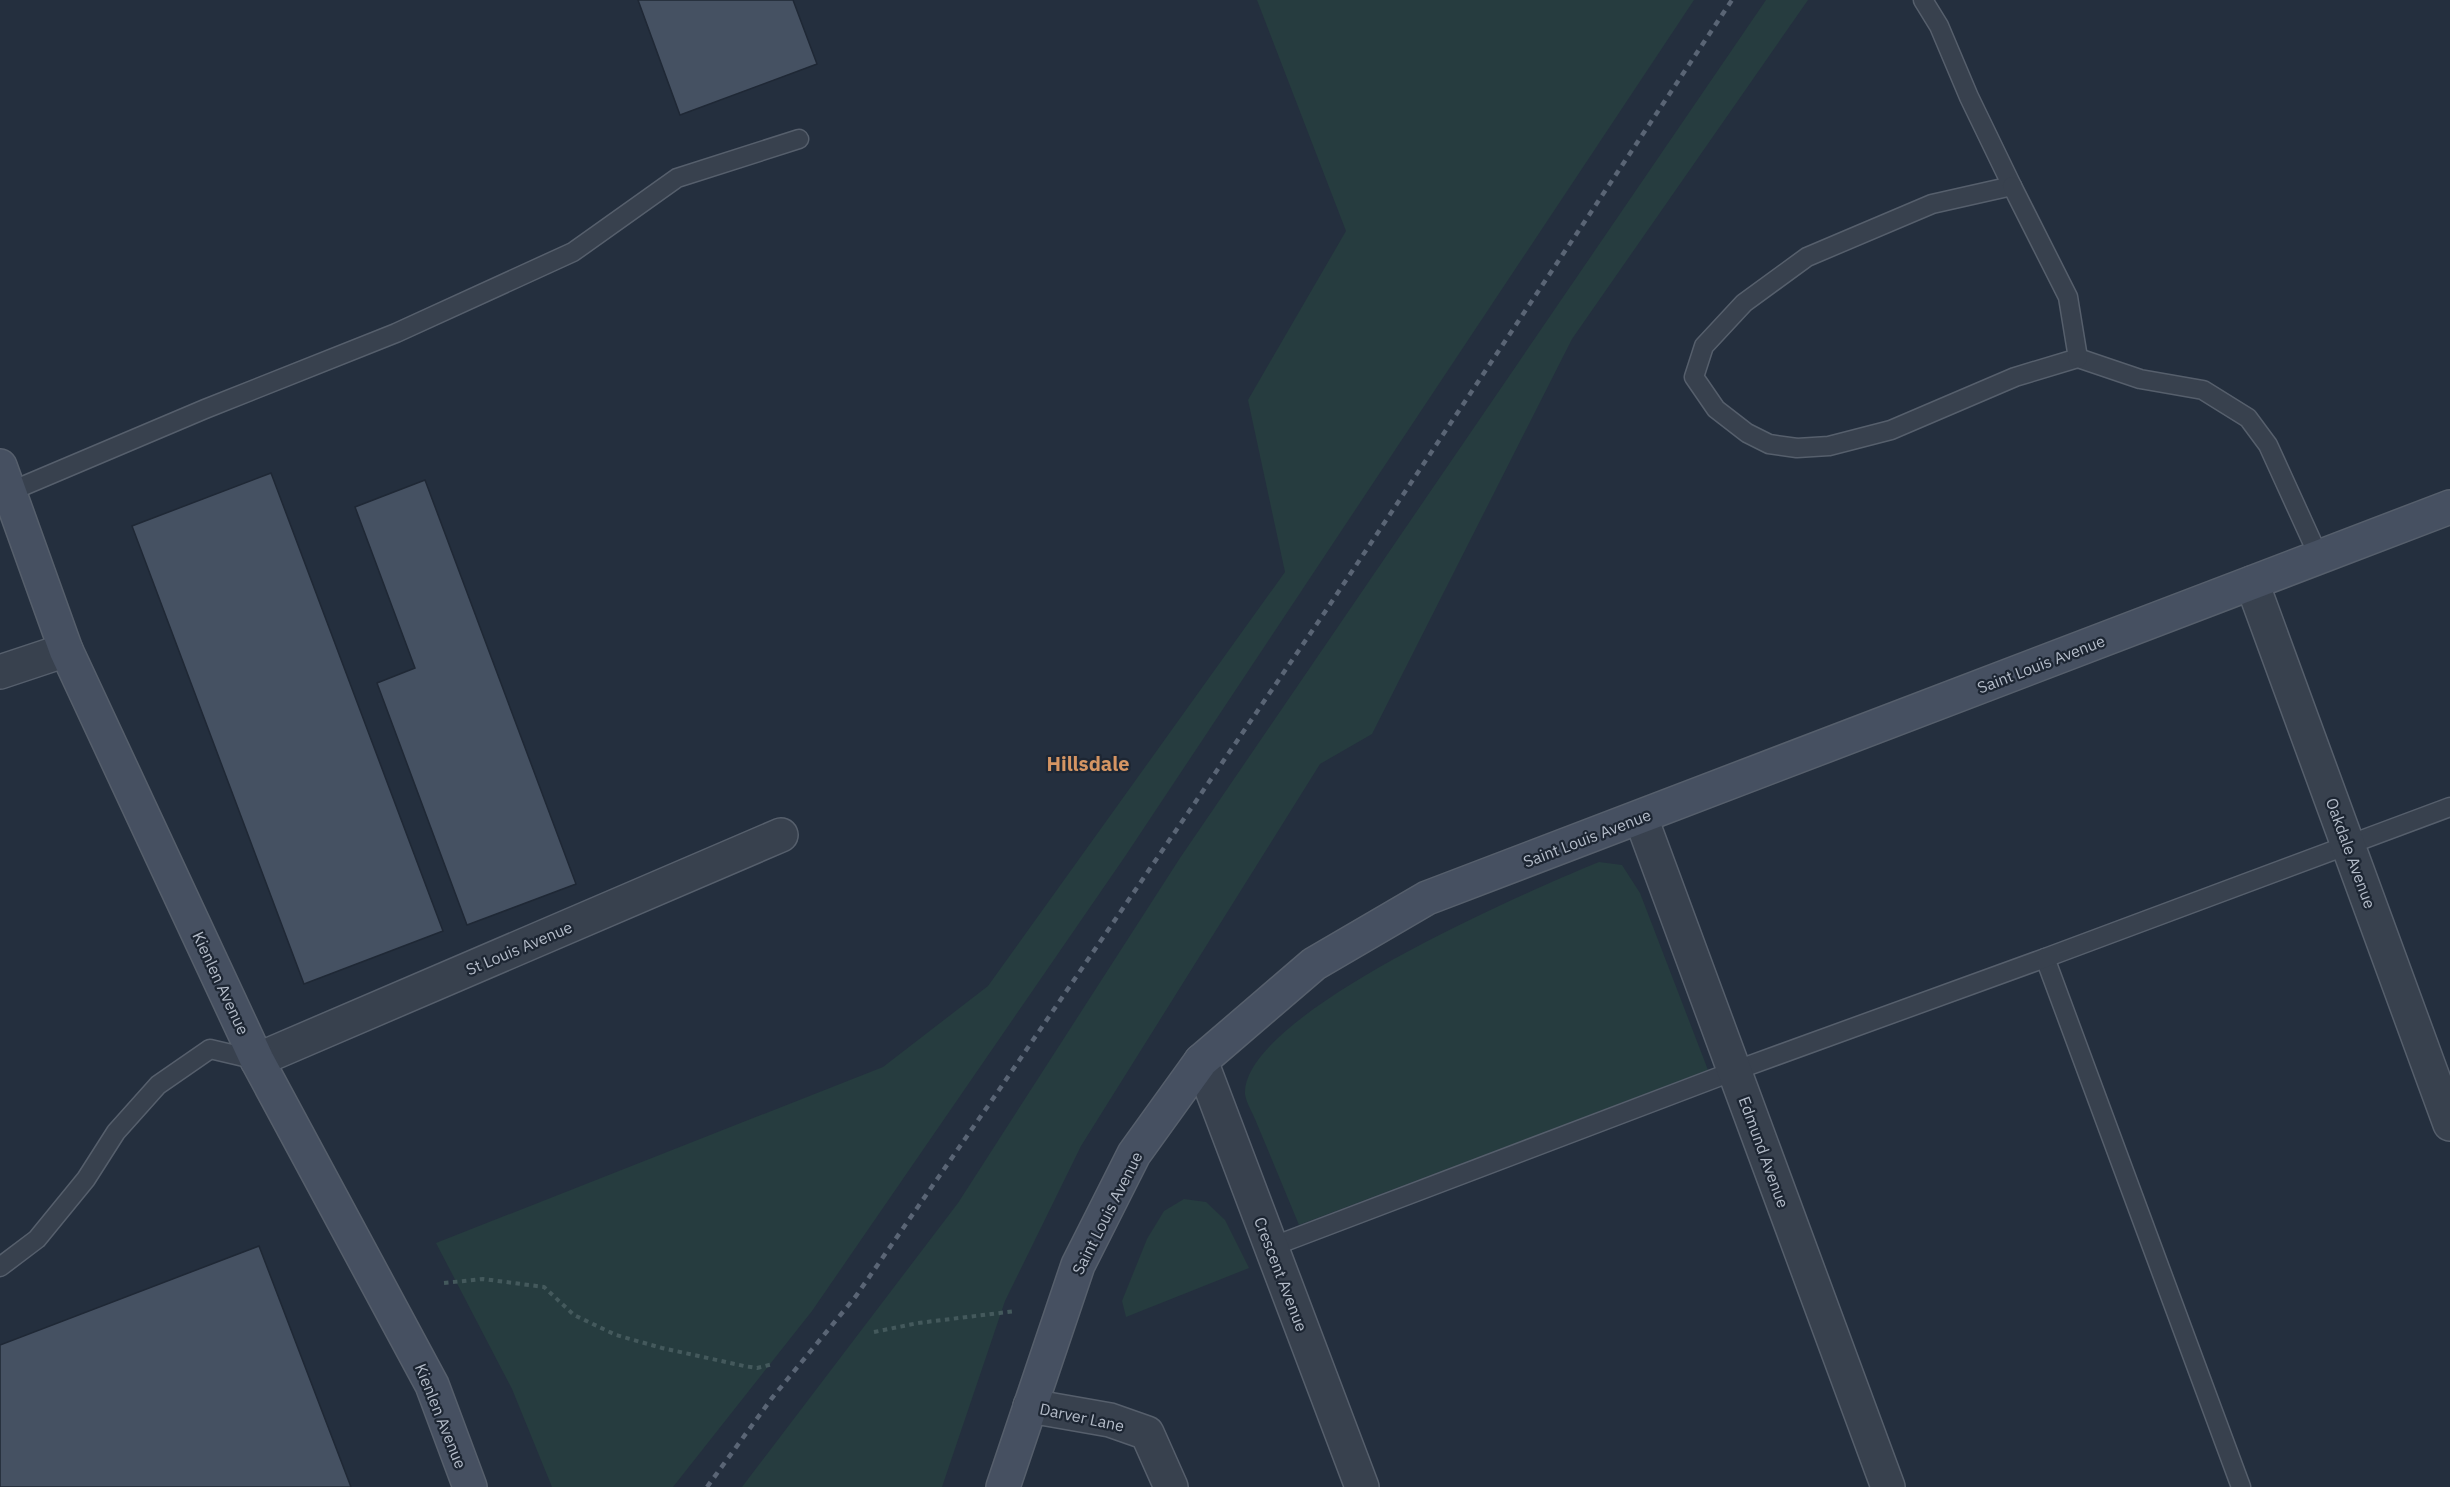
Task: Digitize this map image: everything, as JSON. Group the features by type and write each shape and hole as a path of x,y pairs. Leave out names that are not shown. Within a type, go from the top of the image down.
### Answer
{"street":[{"name":"Kienlen Avenue","path":"4,479 66,650 257,1060 432,1385 470,1487"},
{"name":"Saint Louis Avenue","path":"1003,1487 1078,1265 1134,1154 1201,1061 1314,964 1427,898 2450,507"},
{"name":"Oakdale Avenue","path":"2252,583 2450,1124"},
{"path":"0,672 66,650"},
{"name":"Edmund Avenue","path":"1641,818 1888,1487"},
{"name":"St Louis Avenue","path":"257,1060 782,835"},
{"name":"Crescent Avenue","path":"1201,1061 1362,1487"},
{"name":"Darver Lane","path":"1030,1406 1110,1420 1147,1433 1171,1487"}],"lane":[{"path":"1923,0 1939,26 1969,97 2068,297 2078,358"},
{"path":"4,479 205,409 396,333 573,252 677,178 799,139"},
{"path":"2012,186 1932,204 1807,257 1744,303 1704,346 1694,377 1716,409 1747,433 1769,444 1797,448 1829,446 1891,430 2015,376 2078,358 2140,379 2203,390 2248,418 2268,445 2319,557"},
{"path":"1271,1247 1734,1071 2450,807"},
{"path":"2045,958 2241,1487"},
{"path":"0,1267 37,1239 86,1179 116,1132 158,1085 210,1049 257,1060"}],"path":[{"path":"444,1283 483,1279 544,1287 574,1315 616,1335 662,1348 744,1366 757,1368 773,1364"},
{"path":"874,1332 918,1323 1016,1311"}],"green space":[{"path":"1257,0 1694,0 1126,855 812,1311 673,1487 552,1487 512,1389 436,1243 883,1067 988,986 1285,572 1248,400 1346,231"},
{"path":"1766,0 1808,0 1572,339 1372,734 1320,764 1081,1146 1005,1301 942,1487 742,1487 958,1203 1180,858"},
{"path":"1599,862 1622,865 1640,893 1708,1070 1299,1225 1246,1098 1245,1094 1256,1062 1289,1028 1338,993 1396,958 1515,898"},
{"path":"1184,1199 1206,1202 1225,1220 1249,1268 1126,1317 1122,1301 1147,1239 1164,1211"}],"building":[{"path":"638,0 793,0 817,64 680,115"},
{"path":"271,473 443,931 304,984 132,526"},
{"path":"425,480 576,884 467,925 377,683 415,668 355,507"},
{"path":"259,1246 351,1487 0,1487 0,1345"}],"railway":[{"path":"707,1487 772,1398 856,1296 999,1090 1327,609 1732,0"}],"district":[{"name":"Hillsdale","path":"1088,764"}]}
